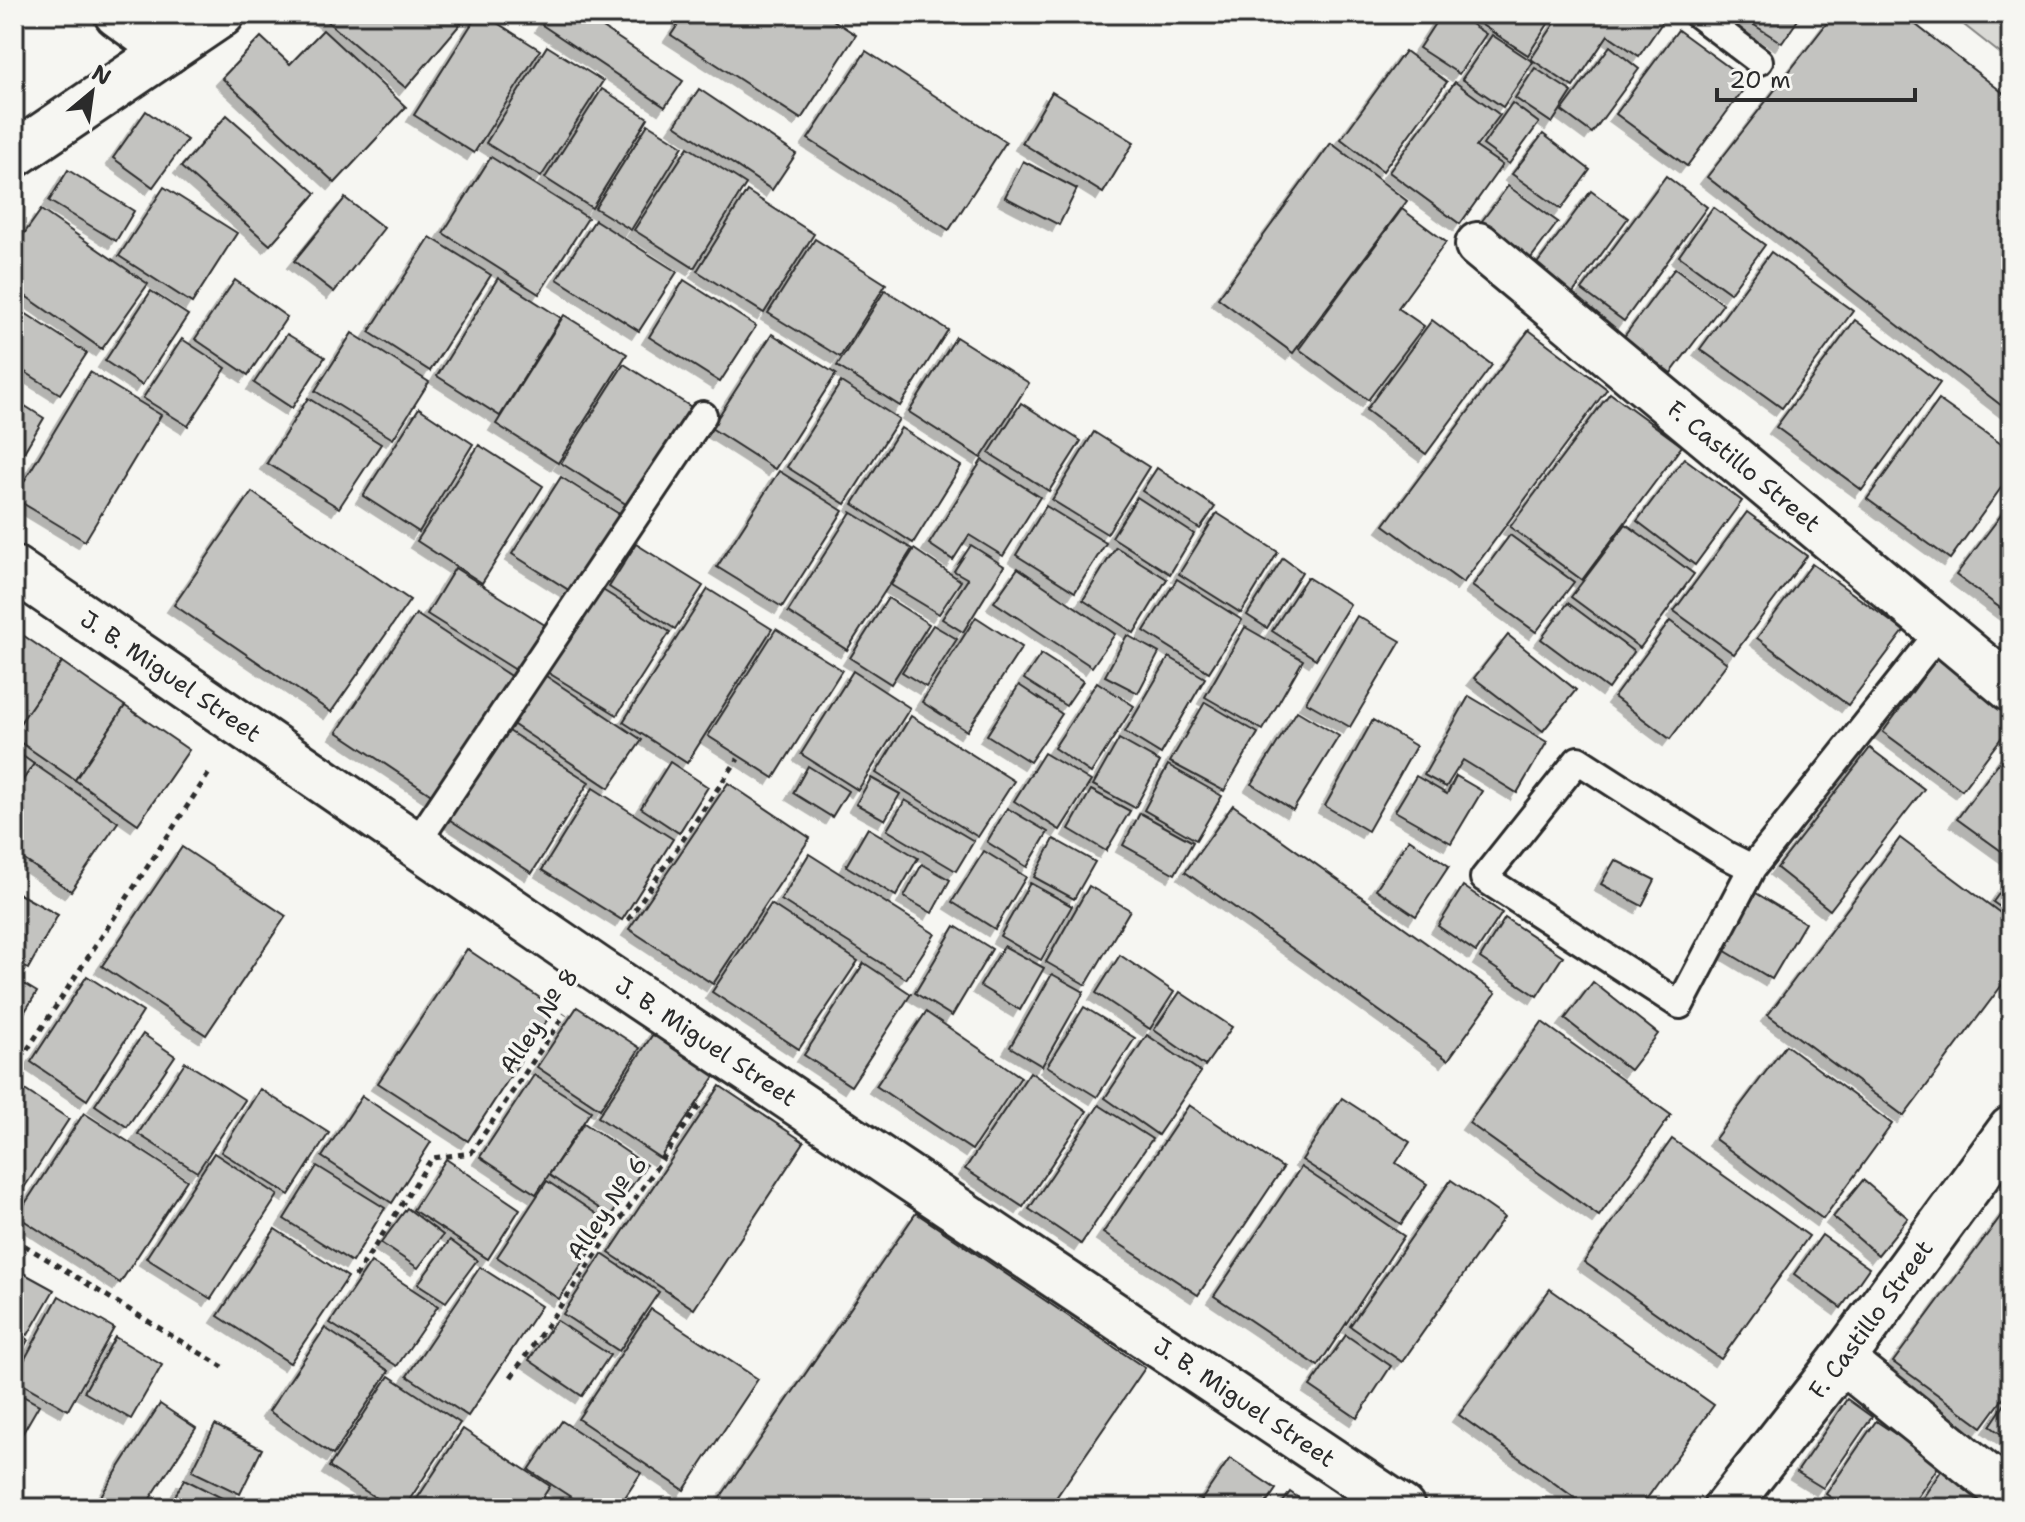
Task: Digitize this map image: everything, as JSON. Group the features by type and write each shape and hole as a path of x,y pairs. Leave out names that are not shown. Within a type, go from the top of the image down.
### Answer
{"street":[{"path":"117,14 168,51"},
{"path":"14,155 222,14"},
{"name":"F. Castillo Street","path":"1478,245 2011,689"},
{"name":"J. B. Miguel Street","path":"14,569 596,968 1402,1508"},
{"name":"F. Castillo Street","path":"1726,1508 1842,1360 2011,1129"},
{"path":"1842,1360 2011,1496"}],"lane":[{"path":"1697,14 1759,61"},
{"path":"415,845 703,415"},
{"path":"1752,868 1726,855 1578,760 1484,878 1680,1005 1752,868 1941,630"}],"path":[{"path":"14,1070 240,726"},
{"name":"Alley № 8","path":"355,1277 432,1158 471,1153 738,759"},
{"name":"Alley № 6","path":"511,1377 733,1059"},
{"path":"14,1239 223,1367"}],"shaded area":[{"path":"1950,14 2011,14 2011,62"}],"building":[{"path":"327,14 469,14 406,88 323,18"},
{"path":"478,14 483,14 540,50 474,153 414,115"},
{"path":"549,14 582,14 683,81 665,107 542,25"},
{"path":"685,14 824,14 856,35 801,119 671,35"},
{"path":"1441,14 1456,14 1486,34 1459,74 1419,48"},
{"path":"1465,14 1532,14 1548,24 1528,55"},
{"path":"1561,14 1668,14 1639,56 1608,35 1573,87 1531,59"},
{"path":"1737,14 1802,14 1782,43"},
{"path":"1834,14 1902,14 2011,99 2011,413 1707,177"},
{"path":"323,30 406,107 335,183 222,78 261,37 290,64"},
{"path":"1678,30 1749,82 1687,166 1616,114"},
{"path":"1492,35 1533,62 1503,107 1462,79"},
{"path":"547,46 603,81 541,177 486,143"},
{"path":"1610,46 1639,69 1592,133 1562,111"},
{"path":"866,51 1006,142 949,230 808,139"},
{"path":"1405,51 1447,82 1383,171 1341,139"},
{"path":"1535,68 1572,92 1552,123 1515,98"},
{"path":"1455,82 1500,115 1476,147 1502,165 1460,224 1389,172"},
{"path":"602,89 648,118 592,208 545,178"},
{"path":"699,89 796,154 772,190 675,125"},
{"path":"1052,92 1134,142 1103,193 1022,143"},
{"path":"1512,103 1539,123 1509,164 1483,145"},
{"path":"146,111 187,140 153,187 113,158"},
{"path":"227,115 316,193 270,245 181,167"},
{"path":"648,124 683,146 631,230 595,208"},
{"path":"1543,134 1590,170 1561,209 1512,174"},
{"path":"1331,143 1407,201 1293,353 1218,298"},
{"path":"688,147 746,184 694,268 634,230"},
{"path":"491,157 588,218 539,294 443,233"},
{"path":"1023,161 1077,189 1059,225 1005,197"},
{"path":"68,170 134,211 116,241 49,201"},
{"path":"1666,176 1707,207 1624,321 1582,290"},
{"path":"1508,186 1558,222 1525,266 1476,229"},
{"path":"164,187 237,233 192,303 119,256"},
{"path":"747,191 814,234 764,313 697,271"},
{"path":"1591,191 1628,218 1570,297 1533,269"},
{"path":"345,198 384,228 334,292 294,261"},
{"path":"1713,207 1765,245 1730,293 1679,256"},
{"path":"1402,209 1446,242 1398,308 1424,326 1368,400 1299,349"},
{"path":"41,210 148,284 102,349 14,288 14,248"},
{"path":"595,220 677,272 639,331 557,279"},
{"path":"430,237 491,275 430,371 369,332"},
{"path":"815,239 886,284 840,357 768,313"},
{"path":"1771,252 1853,311 1782,408 1700,349"},
{"path":"1675,268 1723,304 1671,373 1623,338"},
{"path":"498,278 561,318 500,416 437,376"},
{"path":"235,280 287,317 248,375 195,339"},
{"path":"684,280 756,326 720,382 649,337"},
{"path":"885,290 948,330 900,406 837,366"},
{"path":"151,291 188,315 142,385 105,361"},
{"path":"14,306 87,353 60,394 14,365"},
{"path":"564,315 627,354 558,463 496,424"},
{"path":"1432,320 1492,365 1426,454 1366,410"},
{"path":"1855,320 1940,383 1862,490 1776,427"},
{"path":"1529,330 1607,389 1463,583 1384,525"},
{"path":"352,333 429,382 393,439 315,391"},
{"path":"287,334 325,357 292,408 254,383"},
{"path":"772,334 836,374 775,469 711,428"},
{"path":"956,337 1029,383 981,458 909,412"},
{"path":"182,339 226,368 188,426 143,398"},
{"path":"624,364 699,412 637,511 561,463"},
{"path":"90,372 161,415 85,541 14,498"},
{"path":"841,382 899,419 845,504 787,467"},
{"path":"1610,393 1682,446 1582,580 1510,527"},
{"path":"308,398 381,444 339,508 267,463"},
{"path":"14,399 44,418 14,469"},
{"path":"1939,400 2011,451 2011,474 1950,559 1867,499"},
{"path":"1021,403 1081,441 1049,491 989,453"},
{"path":"419,408 473,444 419,532 363,496"},
{"path":"901,428 961,466 913,543 853,504"},
{"path":"1094,432 1149,467 1107,534 1052,500"},
{"path":"479,445 543,486 482,583 417,541"},
{"path":"1684,458 1742,501 1695,565 1637,521"},
{"path":"982,460 1040,497 1003,556 969,535 953,560 929,544"},
{"path":"1157,468 1215,507 1200,529 1142,491"},
{"path":"779,471 843,511 782,607 717,567"},
{"path":"561,477 624,517 575,594 512,554"},
{"path":"252,492 410,600 331,712 174,605"},
{"path":"1137,497 1194,534 1170,574 1112,537"},
{"path":"2011,502 2011,616 1956,575"},
{"path":"1046,506 1106,543 1075,592 1016,555"},
{"path":"851,512 912,549 847,650 788,612"},
{"path":"1747,512 1807,556 1734,654 1674,611"},
{"path":"1217,513 1278,552 1241,613 1179,574"},
{"path":"1626,524 1694,574 1640,648 1571,597"},
{"path":"1510,535 1574,582 1536,632 1472,586"},
{"path":"636,544 703,586 675,629 609,587"},
{"path":"971,545 1004,566 963,632 942,619 968,579 954,571"},
{"path":"1116,547 1167,579 1134,633 1083,600"},
{"path":"914,549 961,581 939,614 891,585"},
{"path":"1283,558 1302,572 1267,628 1247,615"},
{"path":"1812,564 1904,631 1848,705 1757,638"},
{"path":"455,568 548,627 519,672 427,614"},
{"path":"1018,568 1115,634 1092,667 994,602"},
{"path":"1307,577 1350,604 1316,659 1272,631"},
{"path":"1177,579 1242,620 1209,672 1144,631"},
{"path":"601,589 670,632 617,715 547,672"},
{"path":"708,589 772,629 687,763 623,722"},
{"path":"888,598 929,624 891,684 850,658"},
{"path":"1568,603 1634,652 1608,689 1541,639"},
{"path":"416,614 518,681 439,800 337,732"},
{"path":"1357,616 1401,641 1350,727 1306,702"},
{"path":"976,617 1022,647 967,731 922,702"},
{"path":"1670,621 1727,663 1670,739 1614,697"},
{"path":"933,625 957,639 926,687 902,672"},
{"path":"1245,627 1303,660 1263,730 1205,697"},
{"path":"14,629 62,662 14,732"},
{"path":"776,629 842,670 774,778 708,736"},
{"path":"1127,635 1159,653 1138,693 1105,676"},
{"path":"1508,635 1576,690 1543,731 1474,678"},
{"path":"1943,650 2011,700 2011,725 1962,790 1883,732"},
{"path":"1041,654 1083,681 1066,706 1024,679"},
{"path":"1169,657 1205,678 1161,754 1125,732"},
{"path":"62,662 125,706 75,780 14,738 14,732"},
{"path":"853,671 910,708 858,790 801,754"},
{"path":"540,672 642,740 609,788 508,721"},
{"path":"1097,682 1134,706 1091,773 1054,748"},
{"path":"1019,685 1062,714 1030,762 987,735"},
{"path":"1469,696 1547,742 1517,793 1463,760 1446,787 1424,775"},
{"path":"1205,702 1258,733 1224,791 1170,762"},
{"path":"125,706 189,750 138,824 75,780"},
{"path":"1297,711 1339,736 1293,810 1252,784"},
{"path":"911,716 1014,781 978,837 876,773"},
{"path":"1373,720 1416,746 1368,831 1325,806"},
{"path":"501,726 589,782 532,873 444,816"},
{"path":"1119,739 1160,762 1135,808 1093,785"},
{"path":"2011,746 2011,858 1957,819"},
{"path":"1870,748 1924,789 1830,910 1777,868"},
{"path":"14,750 34,764 14,793"},
{"path":"1044,753 1091,781 1060,830 1014,801"},
{"path":"670,762 708,787 679,833 641,808"},
{"path":"34,764 118,822 71,891 14,853 14,793"},
{"path":"1168,765 1222,796 1196,840 1144,810"},
{"path":"808,766 848,791 832,817 793,793"},
{"path":"1416,776 1447,794 1456,776 1482,791 1451,843 1395,811"},
{"path":"871,778 900,794 885,820 856,804"},
{"path":"728,783 810,838 713,984 629,929"},
{"path":"593,788 673,839 622,920 542,870"},
{"path":"1091,790 1130,811 1106,851 1069,829"},
{"path":"905,800 974,841 956,871 887,830"},
{"path":"1233,805 1496,993 1448,1060 1185,872"},
{"path":"1007,808 1048,832 1027,867 987,842"},
{"path":"1140,813 1193,842 1175,874 1123,845"},
{"path":"868,828 918,858 896,896 846,866"},
{"path":"1900,838 2011,921 2011,973 1904,1116 1768,1015"},
{"path":"1054,839 1095,862 1074,899 1034,877"},
{"path":"1409,839 1449,866 1416,916 1376,889"},
{"path":"182,847 286,916 206,1035 102,966"},
{"path":"984,851 1026,877 995,929 952,902"},
{"path":"809,854 935,934 906,979 781,900"},
{"path":"1615,860 1655,880 1642,906 1601,884"},
{"path":"922,864 950,880 932,913 904,897"},
{"path":"2011,877 2011,915 1993,902"},
{"path":"1030,883 1072,906 1041,960 1000,936"},
{"path":"1089,886 1130,910 1086,985 1046,962"},
{"path":"1463,886 1502,913 1476,952 1438,926"},
{"path":"14,891 58,915 28,969 14,961"},
{"path":"1756,893 1805,923 1772,979 1722,949"},
{"path":"771,904 858,961 799,1049 712,992"},
{"path":"1505,918 1563,956 1537,996 1480,958"},
{"path":"955,926 992,949 952,1016 915,993"},
{"path":"1004,946 1044,968 1020,1010 980,986"},
{"path":"467,949 555,1008 468,1141 378,1083"},
{"path":"1120,955 1174,992 1150,1029 1096,993"},
{"path":"864,963 911,994 851,1086 804,1055"},
{"path":"1052,974 1084,992 1042,1066 1010,1047"},
{"path":"87,976 143,1012 87,1100 31,1062"},
{"path":"14,978 37,992 14,1029"},
{"path":"1593,982 1658,1034 1630,1070 1565,1019"},
{"path":"1180,992 1232,1027 1205,1066 1154,1030"},
{"path":"577,1007 640,1048 600,1109 537,1067"},
{"path":"1084,1007 1135,1038 1097,1097 1047,1066"},
{"path":"926,1012 1021,1077 972,1150 876,1086"},
{"path":"1542,1022 1671,1115 1599,1216 1469,1123"},
{"path":"657,1028 720,1069 660,1158 598,1117"},
{"path":"143,1034 175,1056 127,1127 95,1105"},
{"path":"1147,1035 1201,1072 1158,1135 1105,1098"},
{"path":"1786,1045 1892,1124 1823,1219 1715,1139"},
{"path":"185,1062 245,1100 197,1172 138,1134"},
{"path":"1030,1072 1087,1111 1023,1207 965,1169"},
{"path":"534,1075 591,1111 536,1194 480,1157"},
{"path":"14,1083 69,1119 14,1203"},
{"path":"720,1086 804,1142 694,1309 609,1253"},
{"path":"260,1089 329,1133 289,1195 221,1152"},
{"path":"362,1096 431,1142 392,1203 322,1157"},
{"path":"1342,1098 1410,1142 1396,1163 1427,1184 1401,1224 1302,1160"},
{"path":"1099,1105 1152,1139 1081,1244 1029,1209"},
{"path":"1189,1105 1283,1168 1198,1295 1103,1233"},
{"path":"84,1113 187,1180 120,1283 17,1216"},
{"path":"584,1123 646,1165 611,1216 549,1175"},
{"path":"1672,1139 1809,1236 1721,1359 1584,1262"},
{"path":"214,1153 278,1195 211,1299 146,1258"},
{"path":"446,1159 520,1209 488,1259 413,1210"},
{"path":"317,1166 385,1208 352,1262 284,1219"},
{"path":"1301,1167 1404,1236 1318,1366 1214,1296"},
{"path":"1451,1180 1504,1217 1402,1362 1350,1326"},
{"path":"1863,1180 1908,1218 1878,1255 1833,1217"},
{"path":"547,1181 610,1223 559,1299 497,1257"},
{"path":"2009,1205 2011,1388 1982,1427 1893,1362"},
{"path":"407,1208 443,1235 418,1268 381,1243"},
{"path":"916,1213 1145,1368 1049,1508 713,1508"},
{"path":"275,1229 348,1277 290,1363 218,1316"},
{"path":"1822,1235 1869,1268 1841,1308 1794,1274"},
{"path":"450,1240 477,1260 446,1302 418,1284"},
{"path":"602,1254 659,1292 619,1351 563,1314"},
{"path":"371,1262 438,1306 397,1366 330,1323"},
{"path":"480,1267 541,1306 468,1416 407,1376"},
{"path":"14,1268 54,1290 28,1335 14,1327"},
{"path":"1550,1289 1714,1405 1640,1508 1589,1508 1459,1415"},
{"path":"59,1296 114,1328 68,1410 14,1379"},
{"path":"651,1309 758,1379 684,1490 578,1419"},
{"path":"556,1320 610,1355 582,1396 529,1360"},
{"path":"325,1328 389,1371 333,1455 269,1411"},
{"path":"14,1332 28,1340 14,1365"},
{"path":"1346,1335 1391,1366 1357,1418 1310,1386"},
{"path":"115,1337 162,1365 131,1419 84,1392"},
{"path":"389,1376 460,1423 404,1508 391,1508 329,1467"},
{"path":"14,1391 39,1405 14,1448"},
{"path":"2011,1395 2011,1441 1990,1426"},
{"path":"1847,1399 1872,1417 1823,1488 1797,1472"},
{"path":"160,1404 196,1428 144,1508 106,1508 97,1502"},
{"path":"562,1421 641,1473 618,1508 588,1508 529,1470"},
{"path":"1876,1421 1940,1464 1910,1508 1846,1508 1826,1494"},
{"path":"215,1425 262,1449 240,1494 192,1471"},
{"path":"463,1429 550,1486 536,1508 411,1508"},
{"path":"1230,1458 1276,1489 1263,1508 1196,1508"},
{"path":"1943,1468 1991,1498 1985,1508 1916,1508"},
{"path":"184,1479 232,1503 230,1508 169,1508"},
{"path":"1290,1492 1313,1508 1279,1508"},
{"path":"262,1498 277,1508 256,1508"}]}
